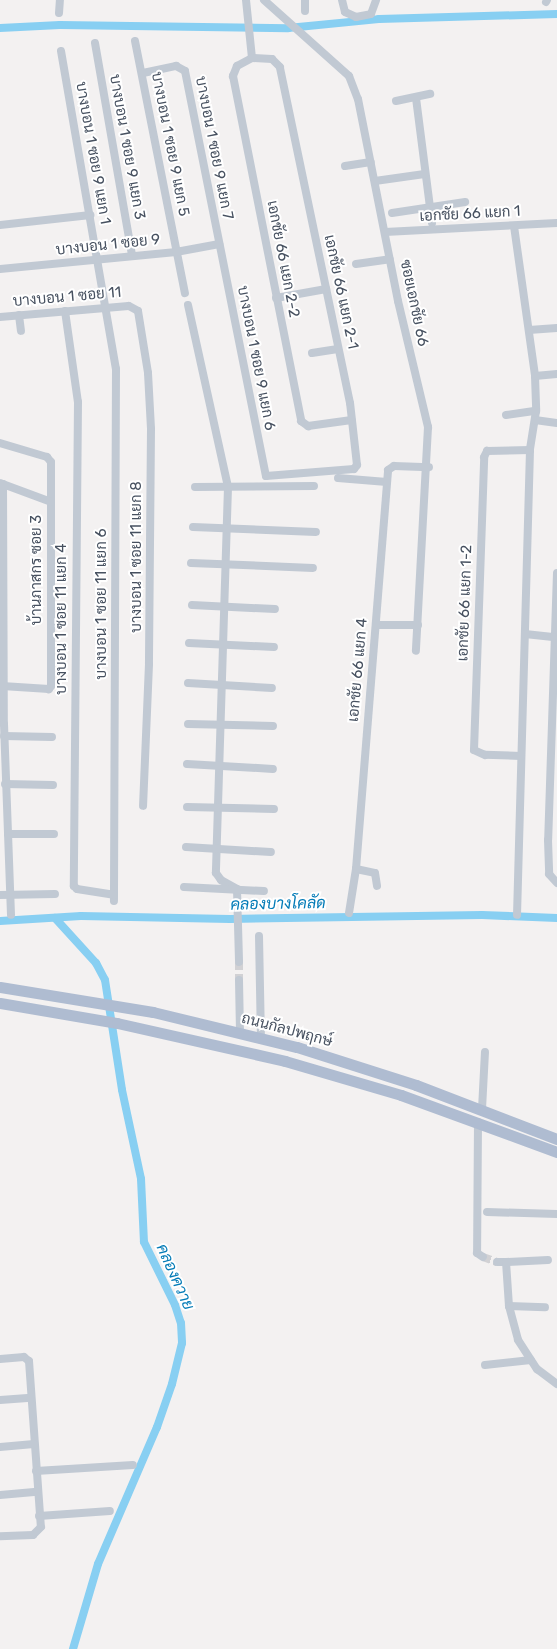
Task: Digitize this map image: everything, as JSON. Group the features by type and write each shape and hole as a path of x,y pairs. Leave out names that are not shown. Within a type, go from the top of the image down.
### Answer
{"main road":[{"name":"ถนนกัลปพฤกษ์","path":"0,988 116,1006 261,1038 369,1069 482,1109 557,1139"},
{"name":"ถนนกัลปพฤกษ์","path":"0,1003 117,1022 228,1046 342,1076 478,1122 557,1152"}],"street":[{"path":"59,13 60,0"},
{"path":"246,0 252,58"},
{"name":"ซอยเอกชัย 66","path":"264,0 348,76 354,87 428,427 429,467 416,651"},
{"path":"305,0 305,11"},
{"path":"342,0 345,12 356,17 371,14 376,0"},
{"name":"บางบอน 1 ซอย 9 แยก 5","path":"135,40 185,293"},
{"name":"บางบอน 1 ซอย 9 แยก 3","path":"95,43 132,256"},
{"name":"บางบอน 1 ซอย 9 แยก 1","path":"61,51 105,308"},
{"name":"เอกชัย 66 แยก 2-1","path":"252,58 272,59 280,67 352,420 356,468 268,477"},
{"name":"เอกชัย 66 แยก 2-2","path":"252,58 237,66 232,76 303,426 352,420"},
{"name":"บางบอน 1 ซอย 9 แยก 7","path":"143,73 176,66 185,71 219,244"},
{"path":"396,101 430,94"},
{"path":"416,98 432,224"},
{"path":"345,166 371,162"},
{"path":"374,181 425,174"},
{"path":"392,212 465,202"},
{"path":"0,225 90,215"},
{"name":"เอกชัย 66 แยก 1","path":"385,232 557,223"},
{"path":"514,226 535,376 536,411 530,450 517,915"},
{"name":"บางบอน 1 ซอย 9","path":"0,269 176,252 219,244"},
{"name":"บางบอน 1 ซอย 9 แยก 6","path":"219,244 268,477"},
{"path":"356,264 390,259"},
{"path":"276,298 326,290"},
{"path":"188,304 228,487 216,873 221,880 237,889"},
{"name":"บางบอน 1 ซอย 11","path":"0,317 105,308 136,308"},
{"name":"บางบอน 1 ซอย 11 แยก 6","path":"105,308 116,369 114,898"},
{"name":"บางบอน 1 ซอย 11 แยก 8","path":"136,308 148,373 151,429 149,664 144,806"},
{"name":"บางบอน 1 ซอย 11 แยก 4","path":"65,311 78,402 74,886 77,889 114,898"},
{"path":"19,316 21,332"},
{"path":"529,330 557,328"},
{"path":"312,353 338,349"},
{"path":"535,376 557,374"},
{"path":"506,414 536,411"},
{"path":"535,420 557,424"},
{"name":"บ้านภาสกร ซอย 3","path":"0,442 50,459 51,502 52,686 49,689 3,686"},
{"name":"เอกชัย 66 แยก 1-2","path":"521,756 485,755 474,750 484,457 487,451 530,450"},
{"path":"338,478 387,482 388,470 394,466 429,467"},
{"name":"เอกชัย 66 แยก 4","path":"349,913 356,869 387,482"},
{"path":"11,916 11,894 4,852 8,834 3,800 5,784 2,723 1,484 51,502"},
{"path":"195,487 314,486"},
{"path":"193,527 316,532"},
{"path":"191,563 313,568"},
{"path":"557,573 553,637 555,715 548,840 549,874 557,883"},
{"path":"192,605 275,609"},
{"path":"376,624 418,625"},
{"path":"525,634 553,637"},
{"path":"188,643 274,647"},
{"path":"188,683 272,688"},
{"path":"188,724 272,726"},
{"path":"4,736 52,737"},
{"path":"188,764 274,769"},
{"path":"5,784 53,785"},
{"path":"187,806 274,809"},
{"path":"8,834 54,834"},
{"path":"186,847 272,852"},
{"path":"356,869 375,873 377,886"},
{"path":"184,887 264,891"},
{"path":"237,889 239,962"},
{"path":"0,895 55,894"},
{"path":"259,936 261,1038"},
{"path":"239,980 240,1033"},
{"path":"482,1109 485,1052"},
{"path":"478,1122 477,1253 483,1257"},
{"path":"486,1212 557,1214"},
{"path":"548,1260 502,1262 509,1306 518,1340 531,1360 557,1384"},
{"path":"509,1306 545,1307"},
{"path":"0,1359 27,1358 39,1516 39,1532 0,1536"},
{"path":"485,1365 531,1360"},
{"path":"0,1400 31,1398"},
{"path":"0,1447 34,1444"},
{"path":"36,1471 132,1465"},
{"path":"0,1494 37,1492"},
{"path":"39,1516 110,1511"}],"waterway":[{"path":"0,28 60,25 288,28 379,19 557,14"},
{"name":"คลองบางโคลัด","path":"0,921 81,916 230,919 482,915 557,918"},
{"name":"คลองควาย","path":"55,918 96,963 105,980 122,1090 141,1179 144,1242 175,1305 181,1323 182,1343 172,1384 157,1427 98,1564 73,1649"}],"tunnel":[{"path":"239,962 239,980"},
{"path":"483,1257 497,1262"}]}
